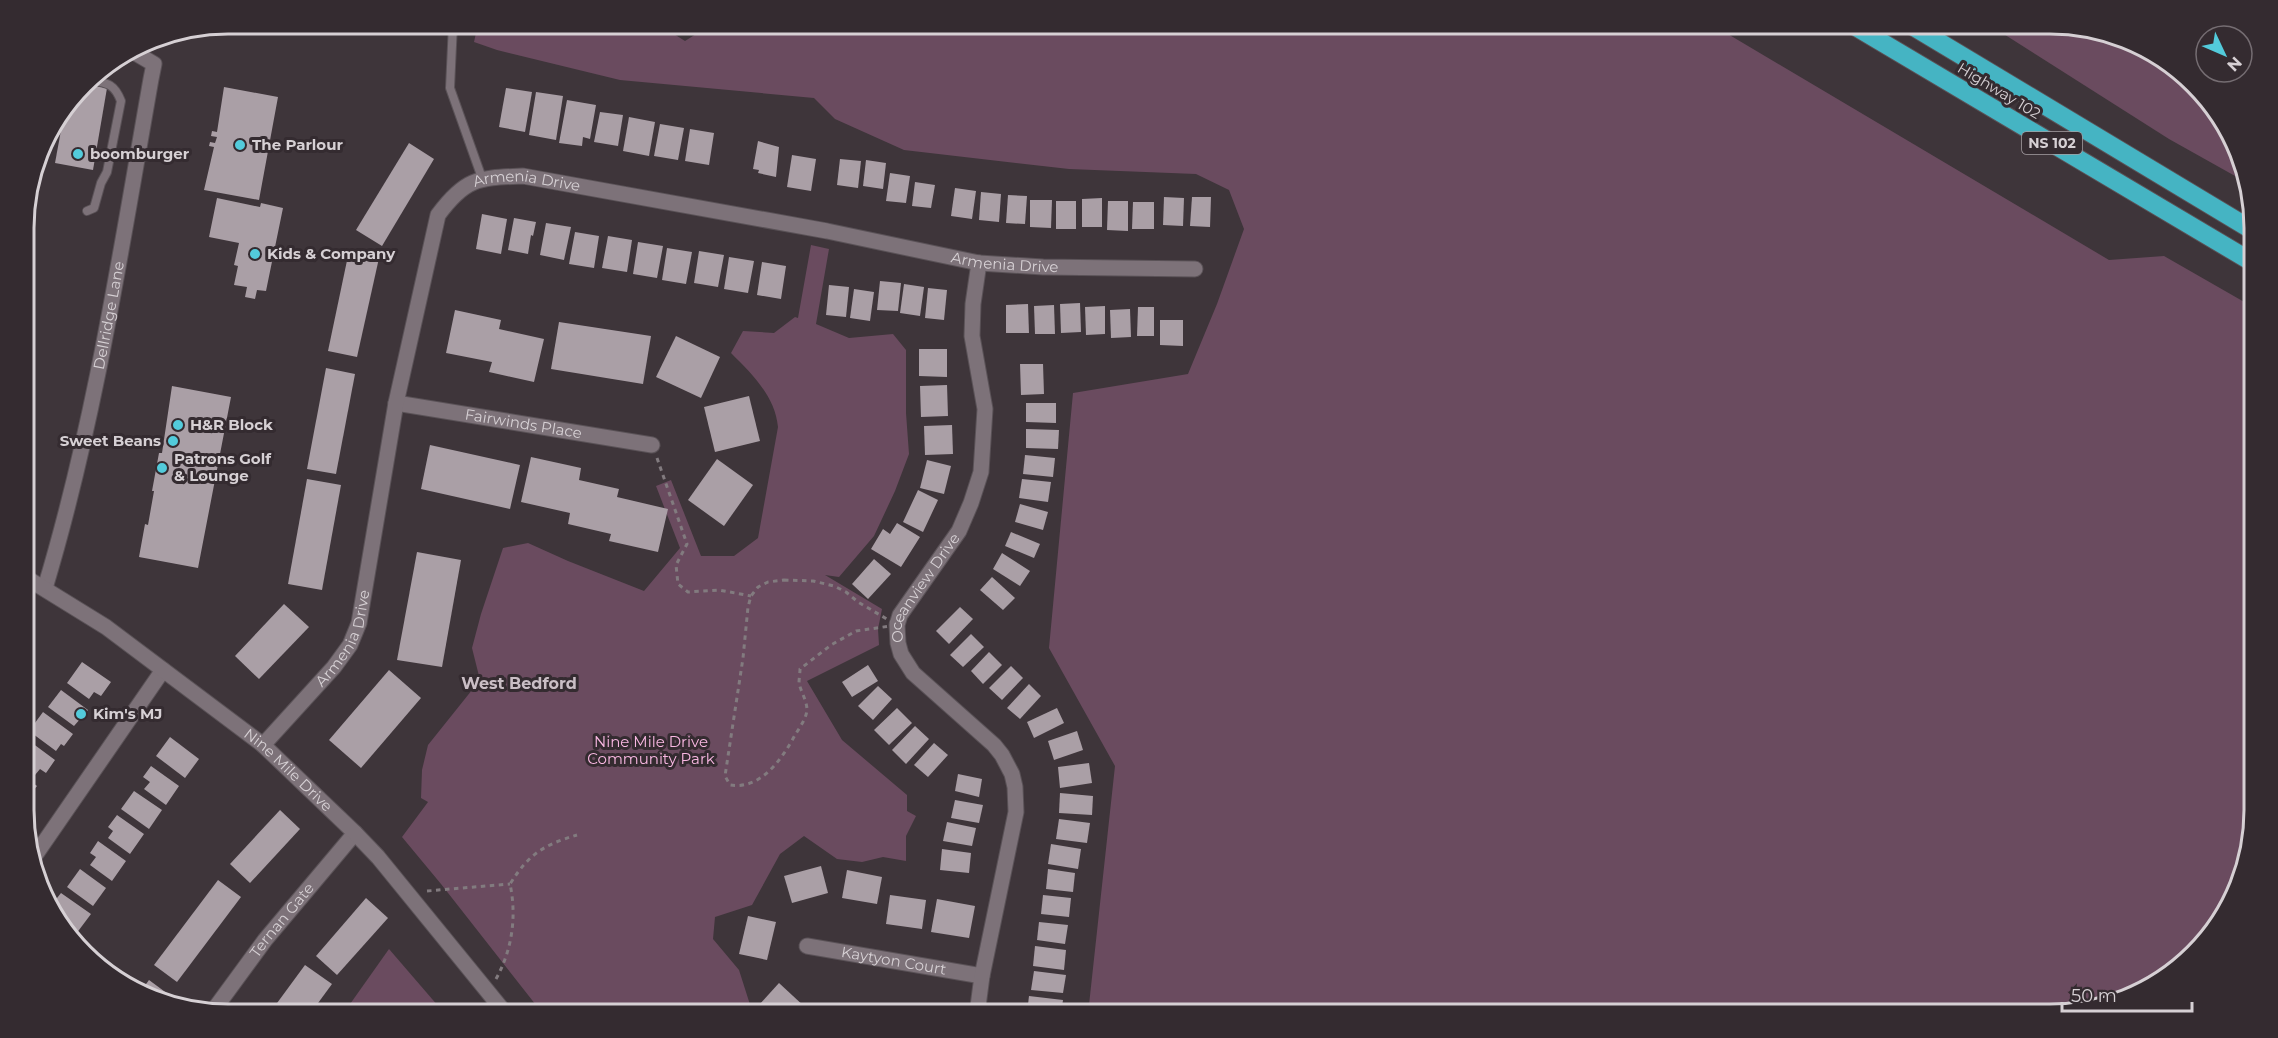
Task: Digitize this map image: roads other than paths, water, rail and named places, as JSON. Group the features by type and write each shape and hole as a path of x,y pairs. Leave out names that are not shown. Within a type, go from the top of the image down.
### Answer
{"highway":[{"name":"Highway 102","path":"1868,34 2244,257"},
{"name":"Highway 102","path":"1926,34 2244,225"}],"street":[{"name":"Dellridge Lane","path":"45,588 73,482 98,370 152,79 154,64 140,56"},
{"name":"Armenia Drive","path":"263,745 334,667 350,645 359,622 396,403 438,215 454,193 482,178 523,176 827,231 979,263 1043,267 1195,269"},
{"name":"Oceanview Drive","path":"978,1004 1016,812 1015,787 1007,763 994,745 927,687 906,664 898,643 897,625 906,605 959,531 981,472 984,409 972,336 973,304 979,263"},
{"name":"Fairwinds Place","path":"396,403 652,445"},
{"name":"Nine Mile Drive","path":"34,582 106,627 263,745 355,833 408,893 497,1004"},
{"path":"39,850 163,670"},
{"name":"Ternan Gate","path":"219,1003 265,940 355,833"},
{"name":"Kaytyon Court","path":"807,946 982,976"}],"lane":[{"path":"453,34 450,88 482,178"},
{"path":"87,211 94,208 101,183 107,172 121,101 117,91 109,84 102,83"}],"place":[{"name":"The Parlour","path":"240,145"},
{"name":"boomburger","path":"78,154"},
{"name":"Kids & Company","path":"255,254"},
{"name":"H&R Block","path":"178,425"},
{"name":"Sweet Beans","path":"173,441"},
{"name":"Patrons Golf & Lounge","path":"162,468"},
{"name":"Kim's MJ","path":"81,714"}],"district":[{"name":"West Bedford","path":"519,683"}],"park label":[{"name":"Nine Mile Drive Community Park","path":"651,750"}]}
